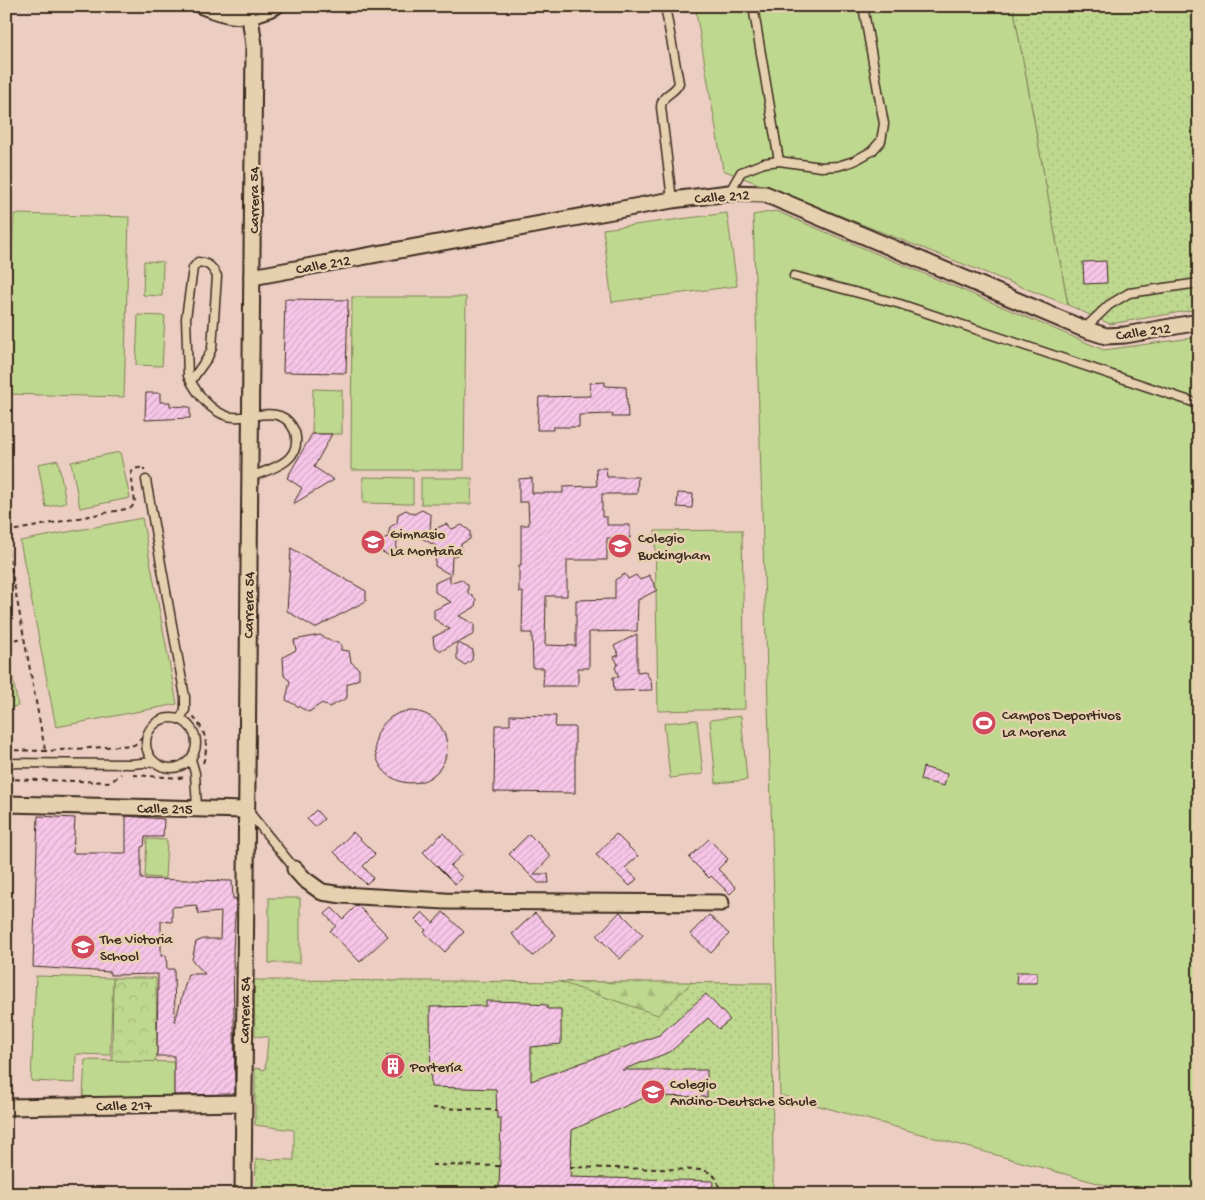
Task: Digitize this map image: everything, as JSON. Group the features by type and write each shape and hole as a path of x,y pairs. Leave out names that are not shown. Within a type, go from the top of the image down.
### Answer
{"street":[{"path":"202,6 235,17 250,17 276,6"},
{"name":"Carrera 54","path":"243,1194 254,45 250,17"},
{"name":"Calle 212","path":"252,277 672,200 728,193 765,194 1106,336 1125,335 1199,322"},
{"name":"Calle 215","path":"6,804 246,810"},
{"path":"295,869 304,879 322,892 342,895 445,901 721,902"},
{"name":"Calle 217","path":"6,1107 243,1103"}],"lane":[{"path":"665,6 679,83 676,89 664,96 661,107 672,200"},
{"path":"754,6 779,161"},
{"path":"728,193 741,172 764,163 779,161 821,168 838,166 854,161 872,151 882,141 884,124 863,6"},
{"path":"191,381 208,357 214,337 217,276 207,263 198,262 191,277 186,318 188,368 191,381 199,395 219,412 228,416 279,415 292,425 297,441 292,457 285,463 250,477"},
{"path":"794,276 900,304 1199,404"},
{"path":"1084,328 1109,305 1129,293 1199,284"},
{"path":"146,480 185,697 185,710 180,719"},
{"path":"170,717 180,719 192,727 197,741 196,751 191,760 182,766 173,768 163,767 154,762 148,754 146,744 147,734 152,726 160,720 170,717"},
{"path":"191,760 195,773 197,808"},
{"path":"6,763 130,764 154,762"},
{"path":"246,810 295,869"}],"path":[{"path":"6,532 131,508 135,503 130,472 144,467 146,480"},
{"path":"6,541 46,751"},
{"path":"6,641 24,638"},
{"path":"432,1108 497,1110"},
{"path":"432,1165 500,1166"},
{"path":"570,1167 702,1170 713,1173 718,1180 719,1194"}],"green space":[{"path":"695,6 1013,6 1068,305 723,170"},
{"path":"1013,6 1199,6 1199,309 1110,324 1068,305"},
{"name":"Campos Deportivos La Morena","path":"776,211 1104,350 1199,337 1199,1194 1137,1194 780,1095 753,215"},
{"path":"727,213 737,286 612,302 603,229"},
{"path":"14,214 129,217 124,397 6,394"},
{"path":"144,261 163,262 162,296 143,295"},
{"path":"352,297 466,297 464,470 351,470"},
{"path":"138,315 165,316 162,366 136,365"},
{"path":"313,389 342,390 342,434 312,434"},
{"path":"120,452 130,498 80,508 71,462"},
{"path":"58,460 66,503 46,507 38,464"},
{"path":"363,477 413,478 413,504 363,503"},
{"path":"421,478 472,478 471,504 421,504"},
{"path":"142,518 177,704 56,727 20,541"},
{"path":"742,530 745,709 658,711 655,531"},
{"path":"10,663 18,706 6,708 6,664"},
{"path":"741,716 747,780 716,783 710,720"},
{"path":"697,720 703,774 670,778 664,723"},
{"path":"147,839 167,840 165,878 145,877"},
{"path":"269,898 300,898 300,963 269,963"},
{"path":"36,976 113,978 110,1055 76,1054 75,1083 31,1081"},
{"path":"113,978 156,978 157,1056 154,1062 112,1061"},
{"path":"254,980 772,983 773,1194 255,1194 256,1159 294,1160 294,1130 255,1125 255,1068 265,1070 268,1037 255,1036"},
{"path":"560,982 692,982 658,1015"},
{"path":"85,1060 174,1062 174,1096 83,1097"}],"building":[{"path":"1106,261 1107,283 1084,284 1083,262"},
{"path":"285,299 348,300 346,373 283,372"},
{"path":"605,382 605,386 626,387 628,417 612,417 613,414 579,415 579,427 553,427 553,430 537,430 539,397 591,396 590,383"},
{"path":"146,393 160,393 160,402 170,402 170,406 190,407 190,418 145,420"},
{"path":"312,434 332,434 314,467 334,480 293,504 302,488 287,478"},
{"path":"596,468 606,468 607,477 638,477 637,494 602,494 602,517 607,517 607,525 630,525 630,538 607,538 607,560 567,560 567,596 546,596 545,645 576,646 576,600 615,599 615,580 625,574 628,579 636,575 640,580 649,575 657,590 638,600 637,631 589,632 589,668 578,668 578,686 543,686 544,668 533,668 532,633 522,633 523,592 519,592 521,525 529,525 528,502 519,502 519,479 532,478 532,493 563,493 563,487 597,486"},
{"path":"678,493 693,494 692,508 677,507"},
{"path":"406,510 414,514 422,510 431,515 430,531 446,524 452,529 462,525 470,531 470,539 461,544 461,553 452,557 451,575 435,566 436,546 414,534 397,541 396,551 388,555 379,550 380,540 388,537 390,527 397,523 398,514"},
{"path":"291,548 366,591 366,601 315,628 287,611"},
{"path":"450,576 450,583 461,579 468,585 468,593 476,599 475,607 459,616 474,624 474,634 458,643 473,650 472,660 465,665 457,660 457,642 441,651 434,646 433,637 450,629 434,619 434,610 451,602 435,592 435,583"},
{"path":"637,634 637,672 645,671 651,681 652,690 614,691 613,677 619,677 615,667 618,664 614,657 619,655 614,646"},
{"path":"320,635 330,641 338,642 341,645 341,650 349,651 351,662 359,669 359,679 347,684 347,698 329,707 322,703 309,712 286,700 290,681 284,676 283,657 296,650 294,640"},
{"path":"418,711 437,721 445,733 447,747 445,761 437,773 425,781 404,783 385,773 377,761 375,740 385,721 397,713"},
{"path":"510,715 556,716 555,727 575,727 575,793 494,792 495,725 510,725"},
{"path":"923,767 947,774 944,786 920,780"},
{"path":"316,810 324,819 315,827 307,819"},
{"path":"38,816 75,818 73,853 126,853 126,816 164,819 163,837 145,837 144,846 141,847 141,879 232,881 233,899 236,898 233,951 235,1094 174,1095 174,1056 157,1056 158,974 110,975 110,972 33,967","holes":["196,905 199,914 221,912 220,939 203,939 196,942 192,960 205,974 188,974 175,1022 174,969 167,969 166,955 161,956 161,921 172,922 172,907"]},
{"path":"353,832 375,854 363,866 373,878 366,884 334,852"},
{"path":"443,833 463,854 450,866 462,877 455,884 423,852"},
{"path":"529,834 551,856 534,874 548,874 549,883 538,883 509,854"},
{"path":"616,834 638,856 625,868 637,879 630,886 596,855"},
{"path":"709,839 728,859 718,869 736,888 730,894 711,876 709,878 689,858"},
{"path":"357,905 388,936 360,962 330,931 336,926 325,914 332,908 343,919"},
{"path":"422,912 433,923 443,912 464,932 445,952 424,932 426,930 415,919"},
{"path":"620,912 643,935 620,959 597,936"},
{"path":"535,913 556,935 533,956 512,934"},
{"path":"709,915 729,934 711,953 690,934"},
{"path":"1017,972 1037,972 1037,983 1016,983"},
{"name":"Colegio Andino-Deutsche Schule","path":"706,994 730,1020 719,1029 708,1018 670,1052 622,1070 707,1070 707,1097 648,1096 572,1130 570,1177 713,1181 712,1194 499,1194 501,1118 497,1118 496,1089 431,1087 430,1007 486,1006 486,1001 531,1002 531,1004 547,1005 547,1009 561,1009 561,1044 531,1047 531,1081 659,1035"},
{"name":"Portería","path":"387,1055 400,1055 400,1077 387,1077"}],"place":[{"name":"Gimnasio La Montaña","path":"373,542"},
{"name":"Colegio Buckingham","path":"620,546"},
{"name":"Campos Deportivos La Morena","path":"984,723"},
{"name":"The Victoria School","path":"83,947"},
{"name":"Portería","path":"393,1066"},
{"name":"Colegio Andino-Deutsche Schule","path":"653,1092"}]}
